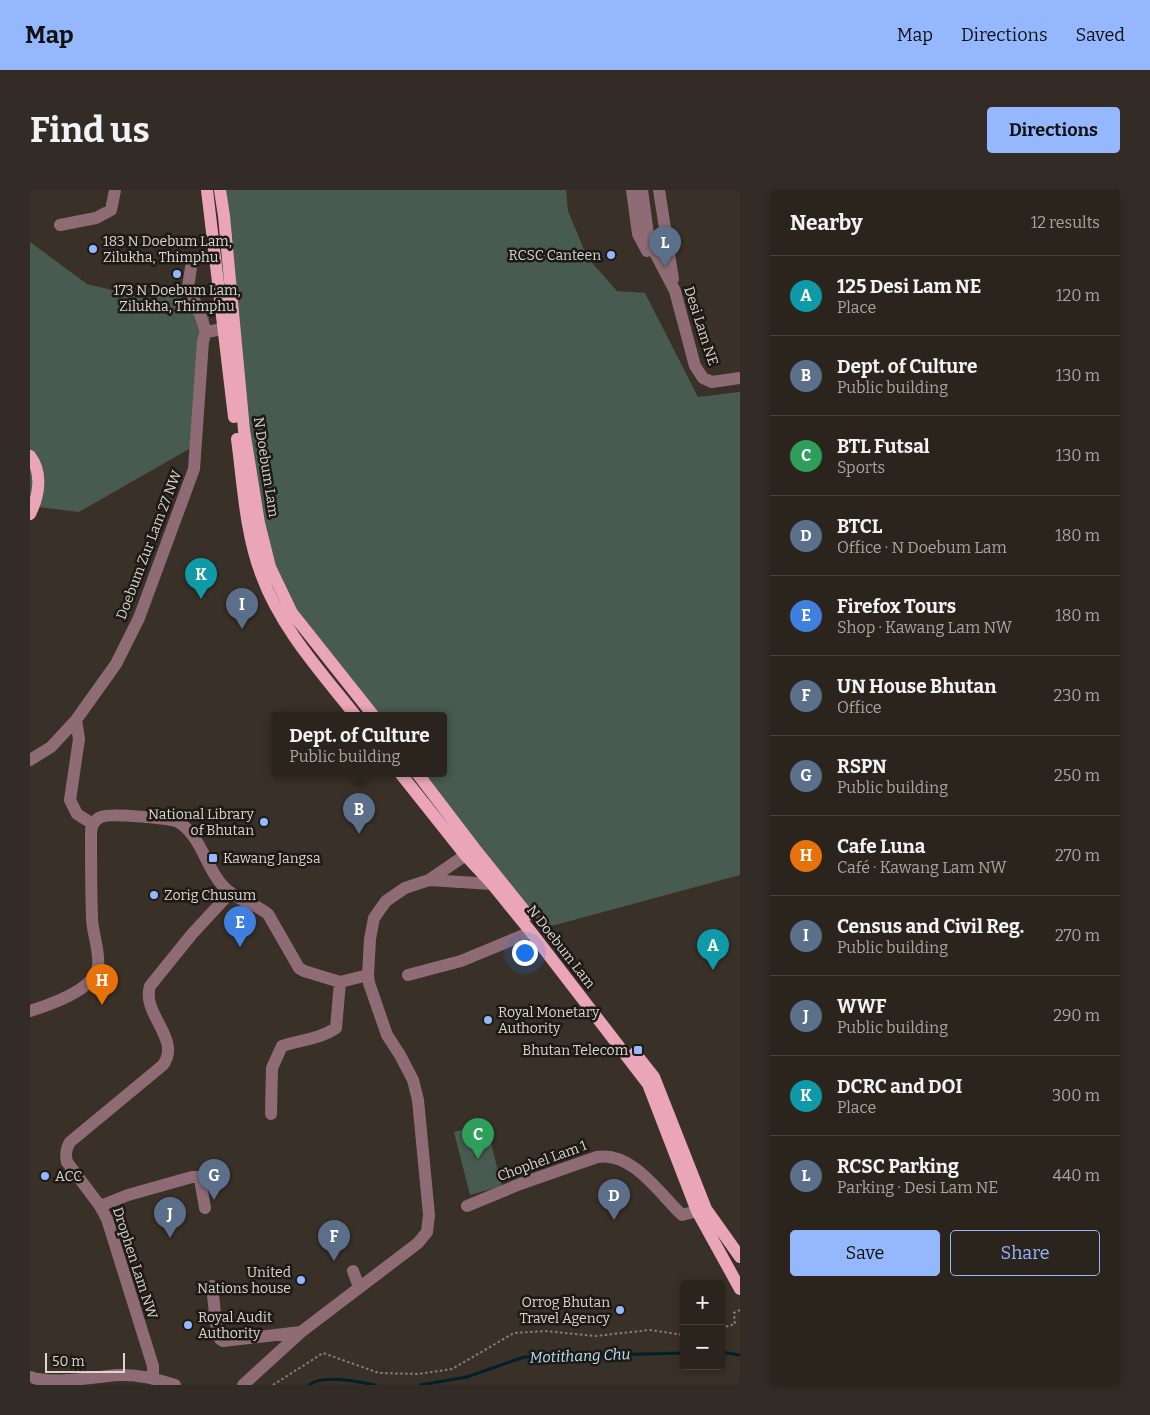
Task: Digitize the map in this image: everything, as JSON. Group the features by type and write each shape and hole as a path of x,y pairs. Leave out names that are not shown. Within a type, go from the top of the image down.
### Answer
{"main road":[{"name":"N Doebum Lam","path":"207,190 244,430 260,523 270,567 292,614 371,712"},
{"name":"N Doebum Lam","path":"220,190 224,216 229,328 249,529 261,573 278,613 311,660 353,712"},
{"path":"30,456 38,472 38,483 34,506 30,514"},
{"name":"N Doebum Lam","path":"404,777 496,882 654,1077 706,1208 740,1257"},
{"name":"N Doebum Lam","path":"420,777 470,852"},
{"name":"N Doebum Lam","path":"496,882 531,932 648,1084 687,1190 740,1289"}],"street":[{"path":"60,225 96,218 111,210 115,190"},
{"path":"632,190 638,234 687,337"},
{"name":"Desi Lam NE","path":"642,190 649,240 676,291 696,366 703,378 712,382 740,378"},
{"path":"659,190 676,291"},
{"path":"192,261 188,287 206,332 229,328"},
{"name":"Doebum Zur Lam 27 NW","path":"30,760 51,747 76,720 116,664 140,618 194,469 202,341 206,332"},
{"path":"76,720 79,739 70,800 77,814 93,824"},
{"path":"30,1011 64,999 87,984 97,971 97,948 92,918 90,832 93,824 102,817 107,816 176,821 192,835 218,879 230,893 268,914 299,968 310,974 340,982 368,975"},
{"path":"243,1385 301,1332 418,1242 427,1232 428,1215 418,1100 414,1080 387,1035 379,1016 368,975 370,939 374,918 386,901 405,888 430,880 470,852"},
{"path":"430,880 496,882"},
{"name":"Drophen Lam NW","path":"153,1378 153,1366 107,1220 100,1206 67,1162 67,1148 70,1142 163,1065 167,1059 168,1047 150,1003 148,992 150,986 192,934 230,893"},
{"path":"408,975 461,961 531,932"},
{"path":"271,1114 272,1068 282,1046 325,1035 336,1028 340,982"},
{"name":"Chophel Lam 1","path":"467,1206 526,1182 597,1157 607,1156 630,1164 682,1214 697,1211"},
{"path":"100,1206 128,1195 197,1177 200,1179 205,1208"},
{"path":"353,1271 358,1287"},
{"path":"212,1286 217,1332 220,1339 224,1341 301,1332"},
{"path":"30,1377 48,1384 118,1375 153,1378 175,1385"}],"path":[{"path":"725,1327 735,1324 734,1312 740,1310"},
{"path":"273,1385 323,1353 379,1373 418,1374 452,1369 514,1333 545,1331 595,1336 650,1330 680,1334"}],"green space":[{"path":"221,190 566,190 568,211 587,257 617,291 645,293 698,397 740,392 740,875 544,928 422,777 447,777 447,712 370,712 298,623 265,555"},
{"path":"30,242 87,284 144,298 172,294 210,308 196,445 79,512 30,506"},
{"path":"486,1124 502,1186 470,1195 454,1132"}],"waterway":[{"name":"Motithang Chu","path":"420,1385 467,1377 524,1357 680,1353"},
{"name":"Motithang Chu","path":"725,1353 740,1355"},
{"name":"Motithang Chu","path":"309,1385 331,1379 375,1385"}],"place":[{"name":"183 N Doebum Lam, Zilukha, Thimphu","path":"93,249"},
{"name":"RCSC Canteen","path":"611,255"},
{"name":"RCSC Parking","path":"665,267"},
{"name":"173 N Doebum Lam, Zilukha, Thimphu","path":"177,274"},
{"name":"DCRC and DOI","path":"201,599"},
{"name":"Census and Civil Reg.","path":"242,629"},
{"name":"National Library of Bhutan","path":"264,822"},
{"name":"Dept. of Culture","path":"359,834"},
{"name":"Kawang Jangsa","path":"213,858"},
{"name":"Zorig Chusum","path":"154,895"},
{"name":"Firefox Tours","path":"240,947"},
{"name":"125 Desi Lam NE","path":"713,970"},
{"name":"Cafe Luna","path":"102,1005"},
{"name":"Royal Monetary Authority","path":"488,1020"},
{"name":"Bhutan Telecom","path":"638,1050"},
{"name":"BTL Futsal","path":"478,1159"},
{"name":"ACC","path":"45,1176"},
{"name":"RSPN","path":"214,1200"},
{"name":"BTCL","path":"614,1220"},
{"name":"WWF","path":"170,1238"},
{"name":"UN House Bhutan","path":"334,1261"},
{"name":"United Nations house","path":"301,1280"},
{"name":"Orrog Bhutan Travel Agency","path":"620,1310"},
{"name":"Royal Audit Authority","path":"188,1325"}]}
